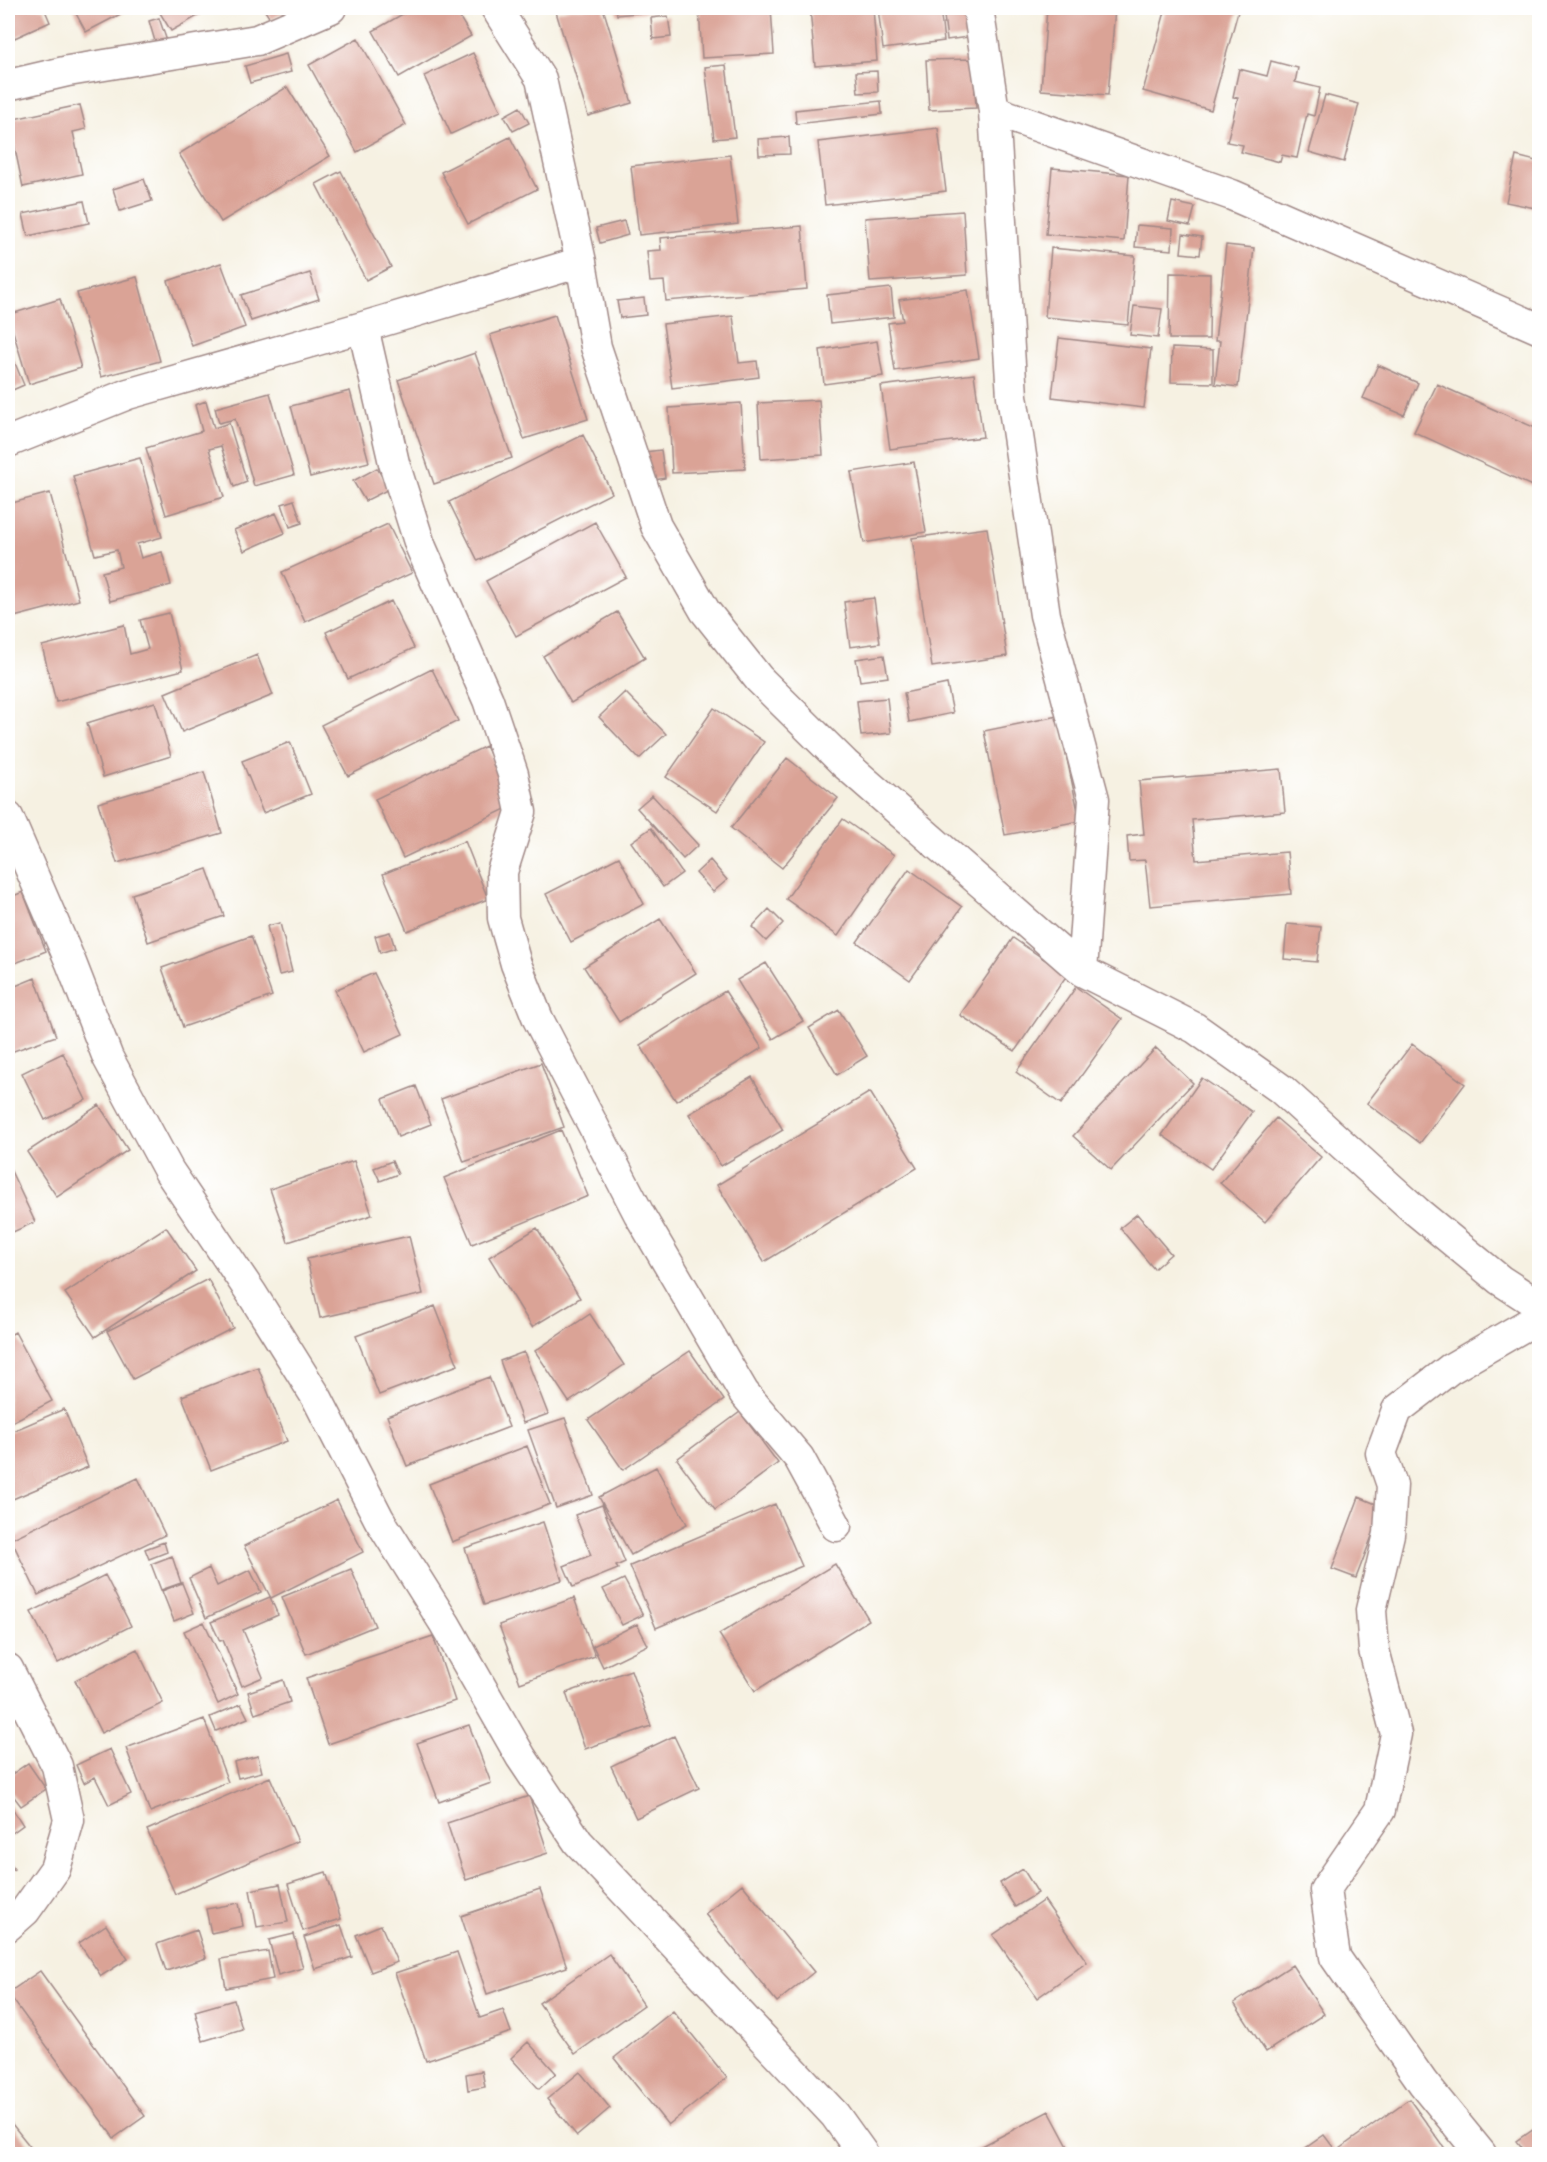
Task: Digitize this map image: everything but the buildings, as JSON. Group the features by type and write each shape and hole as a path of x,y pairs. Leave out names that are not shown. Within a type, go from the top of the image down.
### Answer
{"street":[{"path":"8,85 68,71 257,40 331,8"},
{"path":"496,8 541,79 581,262 596,347 656,526 705,611 759,679 845,764 1082,971 1196,1028 1281,1089 1425,1218 1500,1280 1539,1306"},
{"path":"978,8 994,111 1013,407 1045,615 1094,799 1082,971"},
{"path":"994,111 1232,195 1539,329"},
{"path":"8,442 128,394 581,262"},
{"path":"363,327 394,463 420,545 488,700 513,774 521,812 502,872 502,884 503,918 516,964 538,1018 639,1214 744,1393 799,1458 836,1526"},
{"path":"8,817 71,963 108,1058 169,1171 252,1293 317,1398 379,1520 445,1624 521,1757 578,1842 835,2115 863,2154"},
{"path":"1481,2154 1423,2084 1335,1958 1325,1890 1380,1810 1396,1734 1374,1650 1371,1610 1389,1534 1392,1485 1381,1453 1397,1410 1450,1369 1539,1317"},
{"path":"8,1669 57,1766 69,1820 56,1869 26,1911 8,1926"}]}
